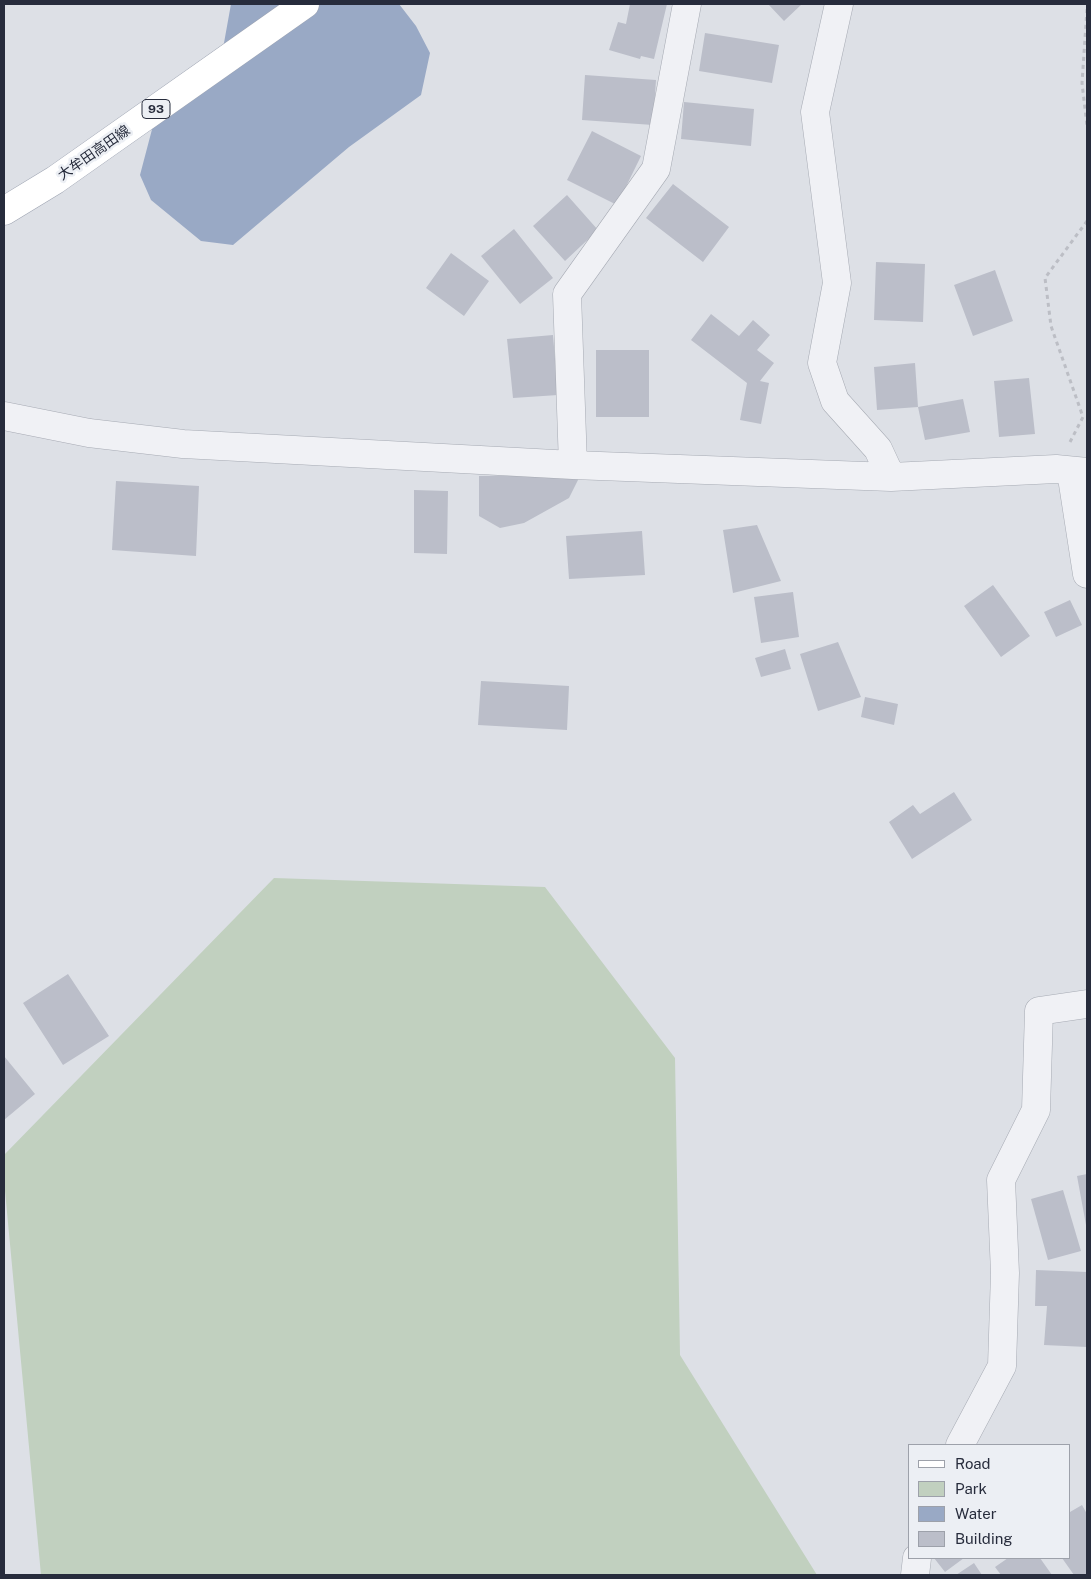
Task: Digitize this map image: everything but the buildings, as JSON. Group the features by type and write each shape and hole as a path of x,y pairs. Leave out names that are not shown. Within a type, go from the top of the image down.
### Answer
{"main road":[{"name":"大牟田高田線","path":"4,211 55,180 305,4"}],"street":[{"path":"573,465 567,294 656,169 687,4"},
{"path":"839,4 815,112 837,282 822,363 836,401 878,449 892,477"},
{"path":"4,416 89,433 183,444 573,465 892,477 1071,471 1087,574"},
{"path":"961,1444 1002,1366 1005,1273 1001,1180 1036,1110 1039,1010 1087,1004"},
{"path":"915,1575 916,1559"}],"path":[{"path":"1087,9 1082,83 1087,126"},
{"path":"1071,471 1083,417 1051,326 1045,278 1087,221"}],"green space":[{"path":"274,878 545,887 675,1058 680,1355 817,1575 41,1575 4,1180 4,1155"}],"water":[{"path":"231,4 399,4 416,26 430,53 421,95 349,147 233,245 201,241 151,200 140,175 155,118 222,54"}]}
